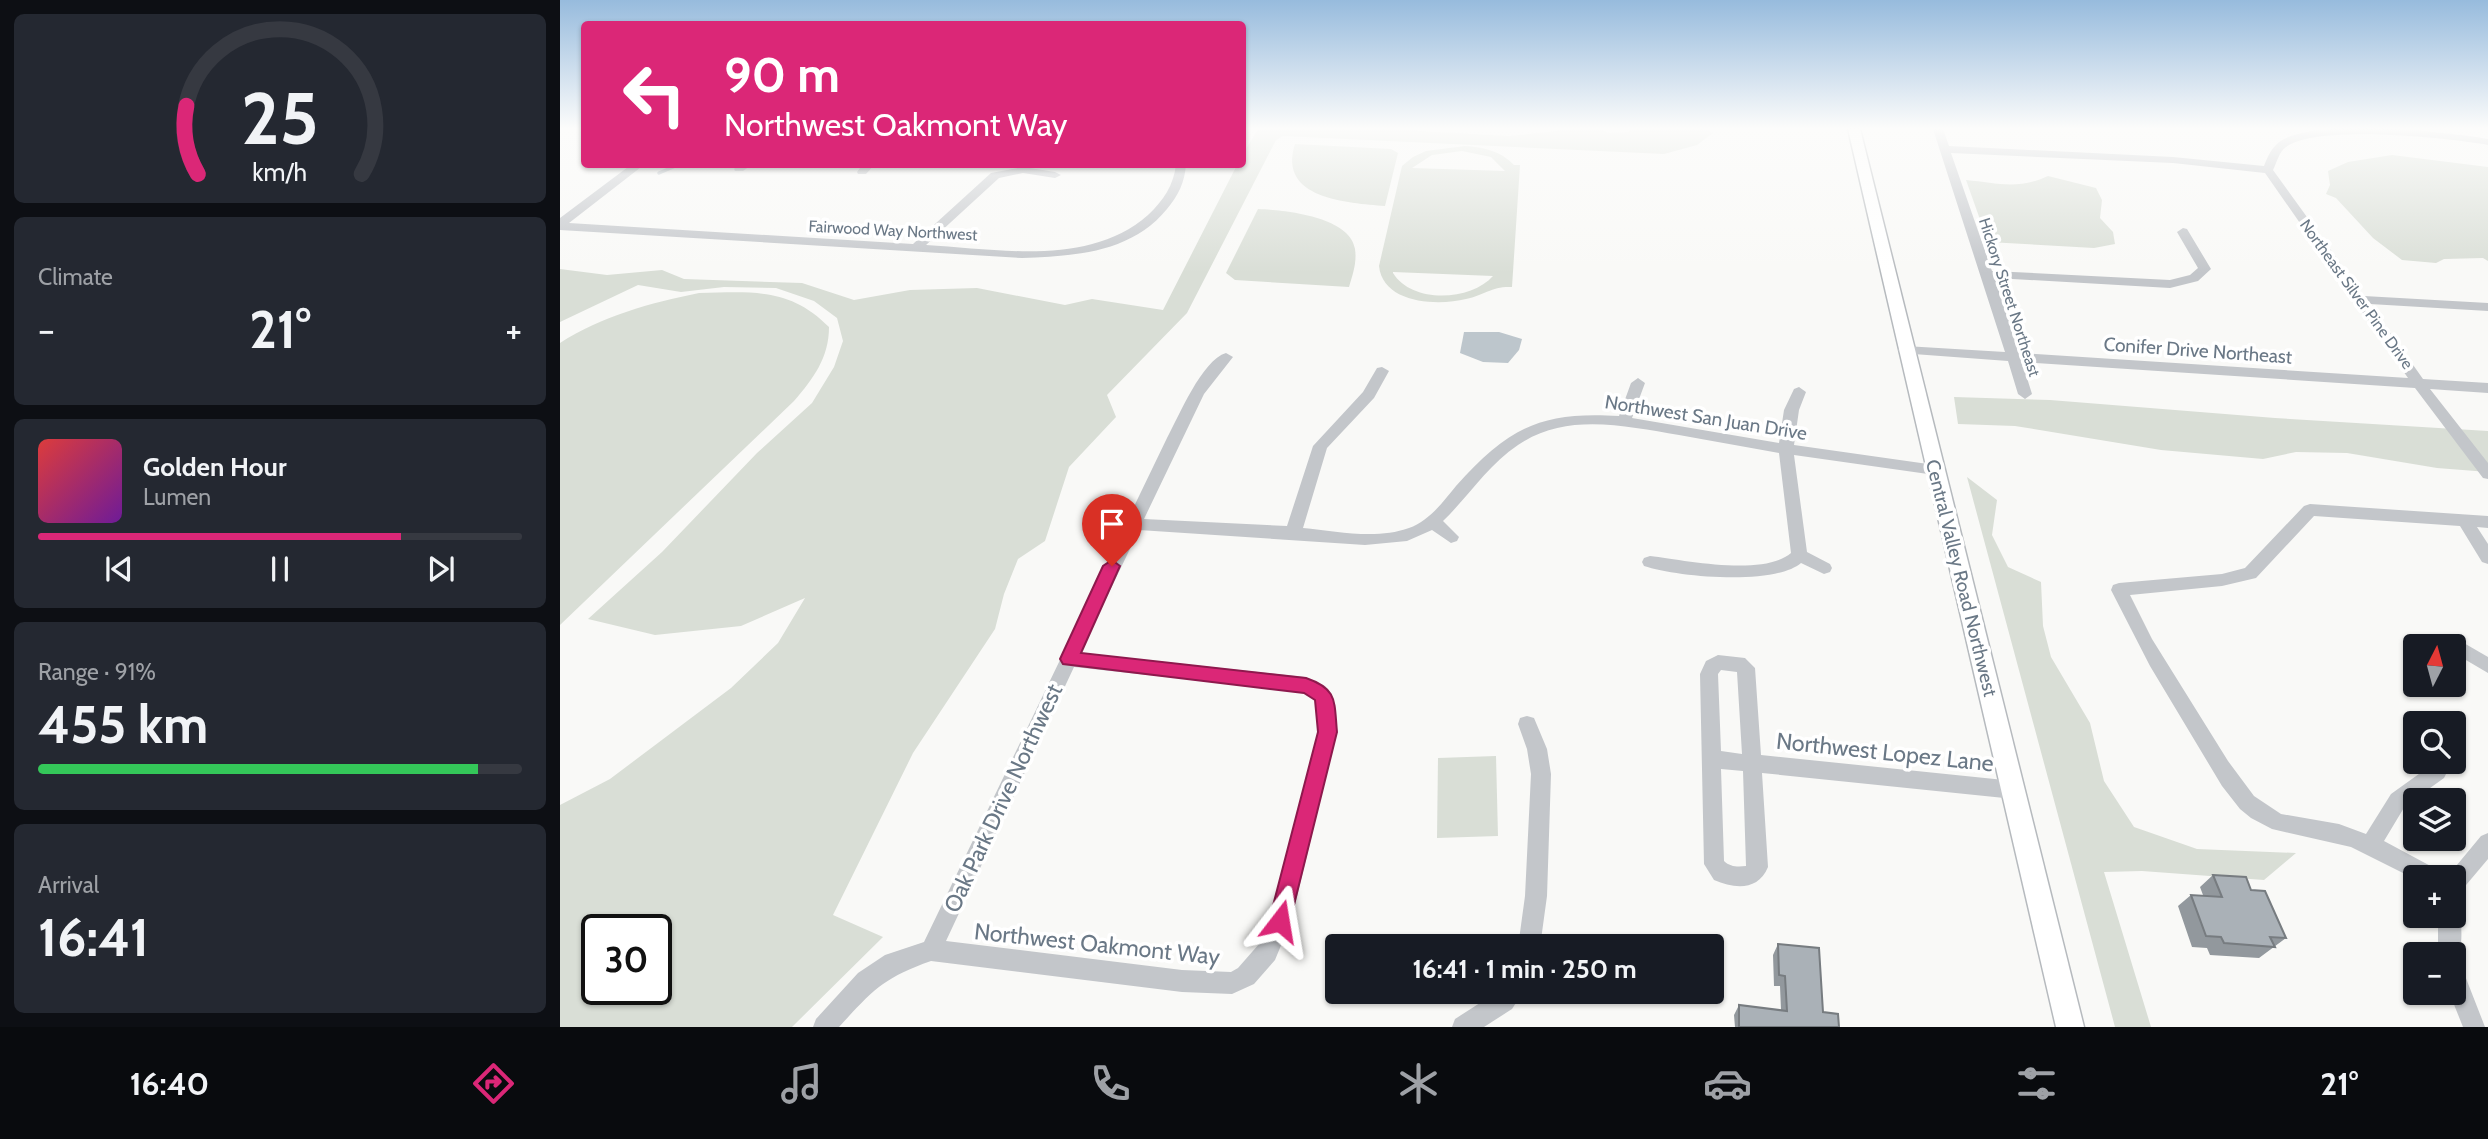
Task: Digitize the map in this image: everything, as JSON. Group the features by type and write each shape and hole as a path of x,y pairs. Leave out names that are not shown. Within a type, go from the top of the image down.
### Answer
{"main road":[{"name":"Central Valley Road Northwest","path":"1865,177 2070,1027"}],"street":[{"path":"560,225 623,177"},
{"path":"917,246 993,177"},
{"name":"Fairwood Way Northwest","path":"560,225 1022,254 1097,248 1115,243 1145,225 1165,204 1180,177"},
{"name":"Hickory Street Northeast","path":"1954,177 2025,394"},
{"name":"Northeast Silver Pine Drive","path":"2273,177 2435,406 2488,474"},
{"path":"1987,274 2170,284 2194,278 2205,269 2183,232"},
{"path":"2361,300 2488,307"},
{"name":"Conifer Drive Northeast","path":"1905,350 2488,388"},
{"name":"Oak Park Drive Northwest","path":"931,950 1163,461 1204,382 1213,368 1226,357"},
{"path":"1293,533 1320,446 1334,428 1369,395 1382,371"},
{"path":"1625,421 1638,383"},
{"path":"1799,392 1790,407 1786,449 1799,555"},
{"name":"Northwest San Juan Drive","path":"1135,524 1385,538 1408,535 1434,523 1480,469 1522,432 1545,423 1600,418 1786,449 1935,470"},
{"path":"2408,865 2371,845 2337,833 2303,829 2272,820 2254,809 2221,769 2132,620 2119,590 2222,580 2250,573 2311,510 2488,522"},
{"path":"2465,521 2488,558"},
{"path":"1434,523 1451,537"},
{"path":"1650,562 1733,570 1769,570 1788,565 1799,555"},
{"path":"1799,555 1824,568"},
{"path":"2466,652 2488,666"},
{"name":"Northwest Oakmont Way","path":"931,950 1182,981 1233,982 1246,976 1267,952 1280,921 1328,732 1324,698 1319,691 1306,685 1069,659"},
{"name":"Northwest Lopez Lane","path":"1718,662 1739,663 1746,668 1758,867 1751,875 1737,877 1721,873 1714,864 1712,759 1709,674 1712,666 1718,662"},
{"path":"1527,724 1537,749 1541,774 1536,896 1531,934"},
{"name":"Northwest Lopez Lane","path":"1712,759 2014,790"},
{"path":"2371,845 2398,800 2434,774"},
{"path":"2466,870 2488,843"},
{"path":"824,1027 866,981 893,963 931,950"},
{"path":"1463,1027 1499,1004"},
{"path":"2465,1005 2474,1027"}],"shaded area":[{"path":"1231,177 1257,177 1187,313 1107,395 1116,417 1069,467 1045,541 1018,559 1004,594 995,629 913,753 833,915 883,937 792,1027 560,1027 560,805 610,779 731,688 778,643 805,598 741,626 655,635 588,619 662,552 757,453 812,403 834,367 843,341 837,318 814,301 776,288 724,287 681,292 638,285 560,322 560,269 607,275 662,270 684,279 802,283 854,300 910,290 977,288 1065,305 1092,299 1163,310"},
{"path":"1297,177 1392,177 1385,206 1336,200 1319,195"},
{"path":"1399,177 1519,177 1512,287 1454,301 1427,302 1401,295 1390,288 1383,279 1379,266","holes":["1393,272 1493,276 1471,290 1442,296 1414,290 1402,283"]},
{"path":"2052,177 2096,188 2102,200 2100,218 2113,232 2115,244 2094,248 1988,242 1966,180 2017,184"},
{"path":"2329,177 2488,177 2488,261 2483,258 2444,259 2436,263 2402,260 2373,238 2336,198 2326,194 2330,185"},
{"path":"1258,209 1298,213 1329,222 1341,229 1350,238 1355,249 1355,263 1349,287 1235,280 1226,273"},
{"path":"699,293 753,293 784,298 800,305 829,327 823,358 794,401 560,625 560,343 593,325 627,312"},
{"path":"1464,332 1499,332 1522,339 1519,350 1508,363 1483,362 1460,353"},
{"path":"1954,397 2050,400 2488,431 2488,472 2437,468 2347,453 2296,452 2263,459 2161,450 2015,426 1958,424"},
{"path":"1967,477 1997,500 1992,535 2008,567 2041,582 2043,626 2051,657 2090,723 2104,781 2134,827 2197,849 2296,853 2264,880 2142,871 2104,872 2151,1027 2115,1027"},
{"path":"1496,756 1498,836 1437,838 1438,758"}],"building":[{"path":"2213,875 2246,877 2251,890 2265,891 2286,938 2270,937 2275,947 2224,943 2221,937 2206,936 2191,895 2222,897"},
{"path":"1778,944 1819,948 1823,1012 1838,1014 1839,1027 1739,1027 1739,1005 1787,1011 1785,976 1779,975"}],"route":[{"path":"1112,566 1069,659 1306,685 1319,691 1324,698 1328,732 1280,921"}]}
